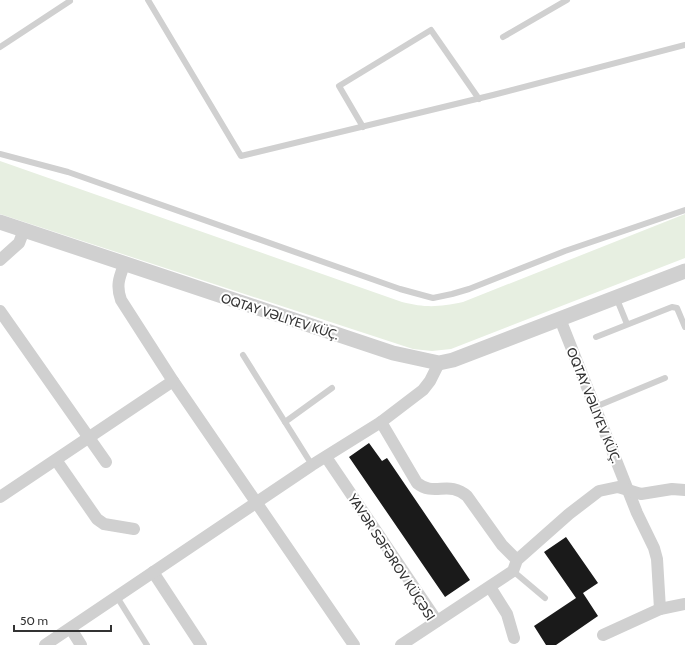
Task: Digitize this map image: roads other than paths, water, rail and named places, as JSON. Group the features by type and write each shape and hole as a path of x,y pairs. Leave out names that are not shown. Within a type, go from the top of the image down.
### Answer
{"street":[{"name":"OQTAY VƏLIYEV KÜÇ.","path":"0,222 124,265 393,353 439,363 453,360 685,271"},
{"path":"0,260 19,243 24,230"},
{"path":"124,265 118,281 117,290 121,300 173,381 256,504 354,645"},
{"path":"0,311 106,462"},
{"name":"OQTAY VƏLIYEV KÜÇ.","path":"560,319 629,491 654,548 657,559 660,609"},
{"path":"45,645 312,466 381,422 423,390 430,381 439,363"},
{"path":"0,497 173,381"},
{"path":"381,422 417,483 423,488 430,490 450,488 460,490 467,496 502,544 515,566"},
{"name":"YAVƏR SƏFƏROV KÜÇƏSI","path":"326,457 437,621 401,645"},
{"path":"56,460 97,519 104,524 134,529"},
{"path":"437,621 490,587 515,566 569,514 599,491 618,486 641,494 672,489 685,490"},
{"path":"153,572 201,645"},
{"path":"490,587 507,614 514,638"},
{"path":"603,635 660,609 685,604"},
{"path":"71,629 81,645"}],"lane":[{"path":"148,0 241,156 479,99 685,45"},
{"path":"503,37 567,0"},
{"path":"0,47 70,1"},
{"path":"363,127 339,86 430,30 479,99"},
{"path":"0,154 68,172 400,289 433,298 469,289 565,252 685,210"},
{"path":"616,297 627,324"},
{"path":"596,337 672,307 677,308 685,327"},
{"path":"243,356 312,466"},
{"path":"595,407 666,378"},
{"path":"285,422 332,388"},
{"path":"515,566 546,598"},
{"path":"117,597 147,645"}]}
